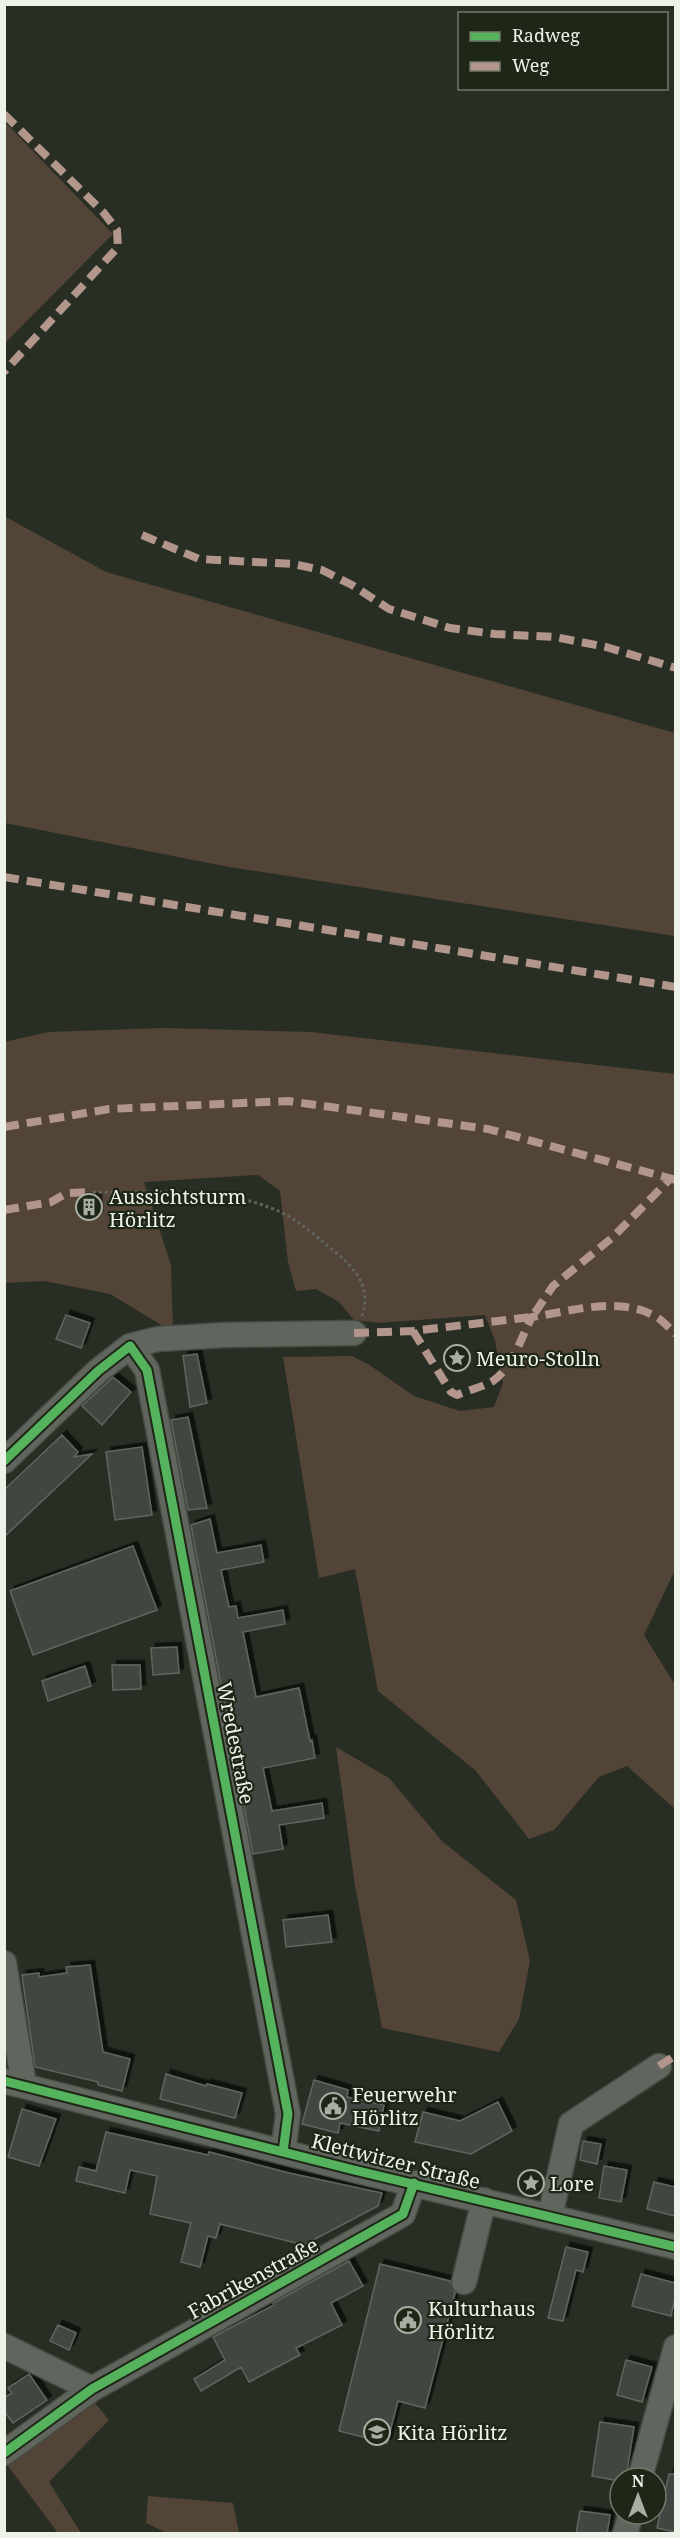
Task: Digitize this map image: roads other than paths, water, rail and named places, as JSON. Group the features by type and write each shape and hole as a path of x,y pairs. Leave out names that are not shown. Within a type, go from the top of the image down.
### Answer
{"street":[{"path":"4,1461 99,1371 130,1346 158,1339 354,1333"},
{"name":"Wredestraße","path":"130,1346 147,1370 288,2114 283,2152"},
{"path":"4,1964 14,2083"},
{"path":"550,2216 571,2124 659,2066"},
{"name":"Klettwitzer Straße","path":"14,2083 283,2152 675,2247"},
{"name":"Fabrikenstraße","path":"4,2453 92,2389 403,2214 414,2183"},
{"path":"464,2283 484,2200"},
{"path":"4,2346 92,2389"},
{"path":"643,2466 675,2347"}],"place":[{"name":"Aussichtsturm Hörlitz","path":"89,1207"},
{"name":"Meuro-Stolln","path":"457,1358"},
{"name":"Feuerwehr Hörlitz","path":"333,2106"},
{"name":"Lore","path":"531,2183"},
{"name":"Kulturhaus Hörlitz","path":"408,2320"},
{"name":"Kita Hörlitz","path":"377,2432"}]}
